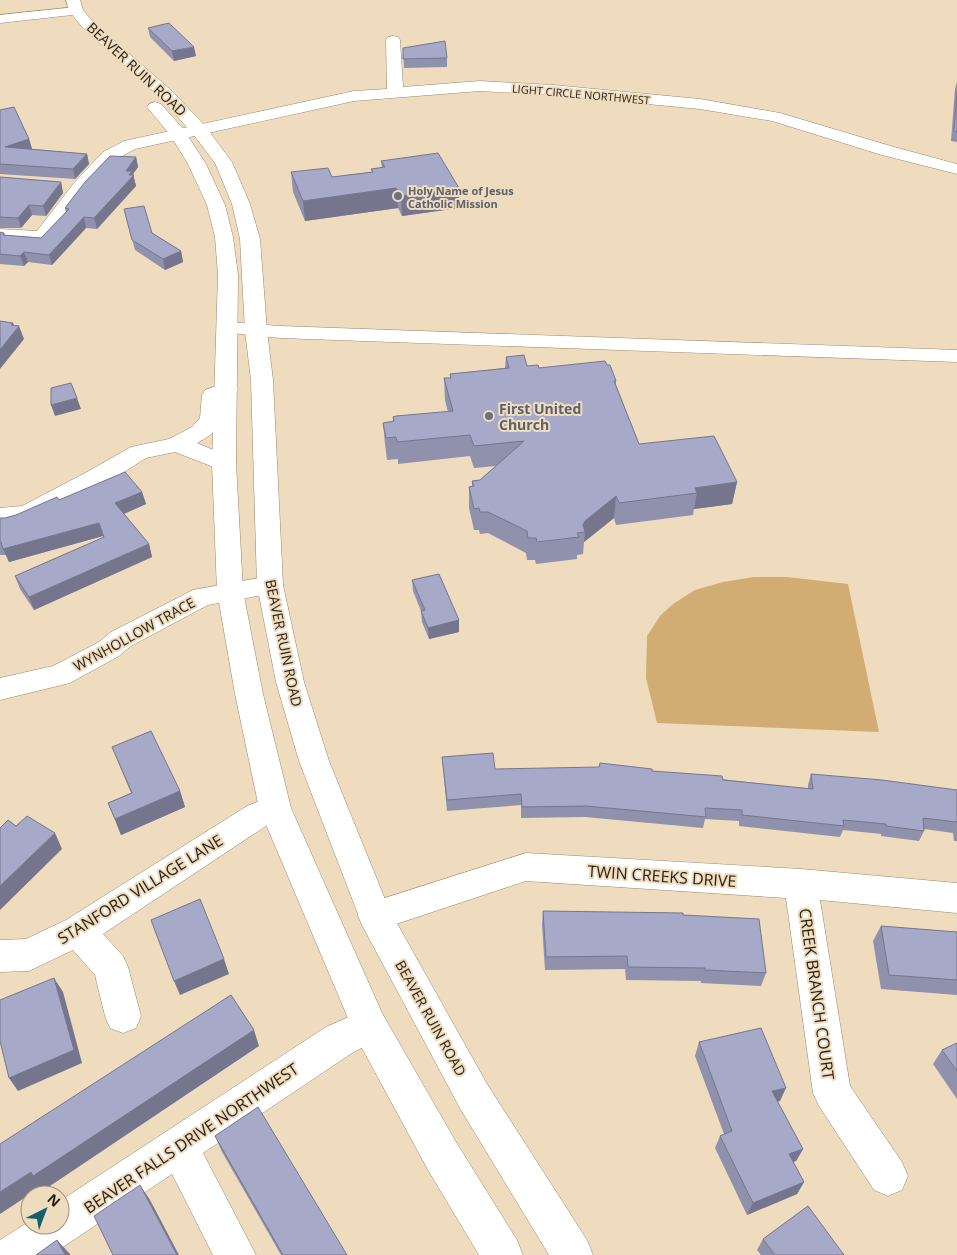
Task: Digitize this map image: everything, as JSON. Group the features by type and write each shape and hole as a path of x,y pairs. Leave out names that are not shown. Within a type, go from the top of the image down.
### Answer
{"street":[{"path":"0,20 32,19 59,12 74,5"},
{"name":"BEAVER RUIN ROAD","path":"74,5 89,26 167,95 189,132 197,164 216,205 228,275 224,463 230,591 249,694 275,808 369,1025 442,1156 502,1255"},
{"name":"BEAVER RUIN ROAD","path":"59,12 91,47"},
{"path":"393,40 395,92"},
{"name":"LIGHT CIRCLE NORTHWEST","path":"0,235 42,237 71,186 108,156 130,145 354,96 480,86 552,90 718,107 774,116 888,151 957,169"},
{"name":"BEAVER RUIN ROAD","path":"146,98 223,162 241,204 250,239 256,331 262,380 270,585 290,682 314,761 375,916 474,1096 572,1255"},
{"path":"228,328 256,331 957,356"},
{"path":"0,516 27,514 96,478 139,452 176,445 200,432 211,420 213,395 227,389"},
{"path":"176,445 197,451 224,463"},
{"name":"WYNHOLLOW TRACE","path":"0,689 60,674 202,597 270,585"},
{"name":"STANFORD VILLAGE LANE","path":"0,956 29,955 78,931 258,815 275,808"},
{"name":"TWIN CREEKS DRIVE","path":"375,916 526,867 802,884 957,898"},
{"name":"CREEK BRANCH COURT","path":"802,884 832,1094 888,1176"},
{"path":"78,931 112,966 123,1016"},
{"name":"BEAVER FALLS DRIVE NORTHWEST","path":"15,1255 339,1040 369,1025"},
{"path":"179,1146 235,1255"}],"shaded area":[{"path":"754,577 787,577 848,584 879,732 657,723 646,678 647,636 660,616 673,604 695,590 723,582"}],"building":[{"path":"169,23 194,47 172,51 148,28"},
{"path":"445,41 447,58 403,59 403,48"},
{"path":"957,91 957,132 954,131"},
{"path":"14,107 29,139 5,147 87,154 73,169 0,164 0,110"},
{"path":"438,153 459,188 401,196 396,188 303,201 291,172 328,168 332,177 373,172 371,169 385,167 381,161"},
{"path":"110,156 136,157 126,171 132,171 129,175 134,175 94,218 84,217 49,255 24,252 20,256 0,254 0,232 4,233 3,235 41,238 69,209 65,208 85,182"},
{"path":"0,177 61,182 43,206 29,205 18,218 0,217"},
{"path":"144,206 152,233 181,251 163,259 132,240 124,209"},
{"path":"0,321 19,326 0,350"},
{"path":"524,355 527,366 538,365 539,368 605,361 607,365 610,365 616,381 614,381 639,444 714,436 737,482 695,488 697,493 619,503 616,496 585,521 583,525 585,532 577,533 579,537 537,542 536,538 528,538 527,531 488,512 480,512 479,508 474,509 469,487 474,486 472,481 480,480 524,441 474,446 470,435 397,442 396,437 386,438 383,423 394,421 393,417 453,411 444,378 451,378 450,374 509,368 506,357"},
{"path":"71,383 77,398 51,405 51,388"},
{"path":"125,472 142,492 115,503 149,544 29,597 15,576 104,537 99,523 3,549 0,542 0,518 16,515 57,497 59,500"},
{"path":"439,574 459,620 428,628 421,611 425,610 412,580"},
{"path":"151,731 180,791 115,819 108,803 132,793 112,747"},
{"path":"493,753 495,769 599,767 600,763 652,769 652,771 722,776 723,780 813,789 811,774 882,780 957,790 957,822 923,818 924,831 886,826 886,824 843,820 844,826 742,815 742,810 705,808 706,817 586,806 522,807 521,794 447,800 442,757"},
{"path":"27,816 55,833 0,886 0,828 8,820 16,826"},
{"path":"200,899 224,959 174,981 151,920"},
{"path":"543,911 683,913 683,915 759,919 766,973 705,970 705,968 628,967 627,956 546,957"},
{"path":"881,926 957,932 957,980 889,975"},
{"path":"54,978 74,1050 9,1078 0,1041 0,1000"},
{"path":"231,995 254,1030 33,1176 31,1172 0,1192 0,1144"},
{"path":"761,1028 786,1088 772,1091 803,1149 789,1154 804,1182 753,1203 720,1136 732,1131 699,1042"},
{"path":"957,1043 957,1071 942,1050"},
{"path":"258,1107 347,1255 283,1255 215,1136"},
{"path":"140,1185 177,1255 113,1255 94,1216"},
{"path":"808,1206 844,1255 775,1255 763,1239"},
{"path":"57,1240 65,1255 36,1255"}],"place":[{"name":"Holy Name of Jesus Catholic Mission","path":"398,196"},
{"name":"First United Church","path":"489,416"}]}
